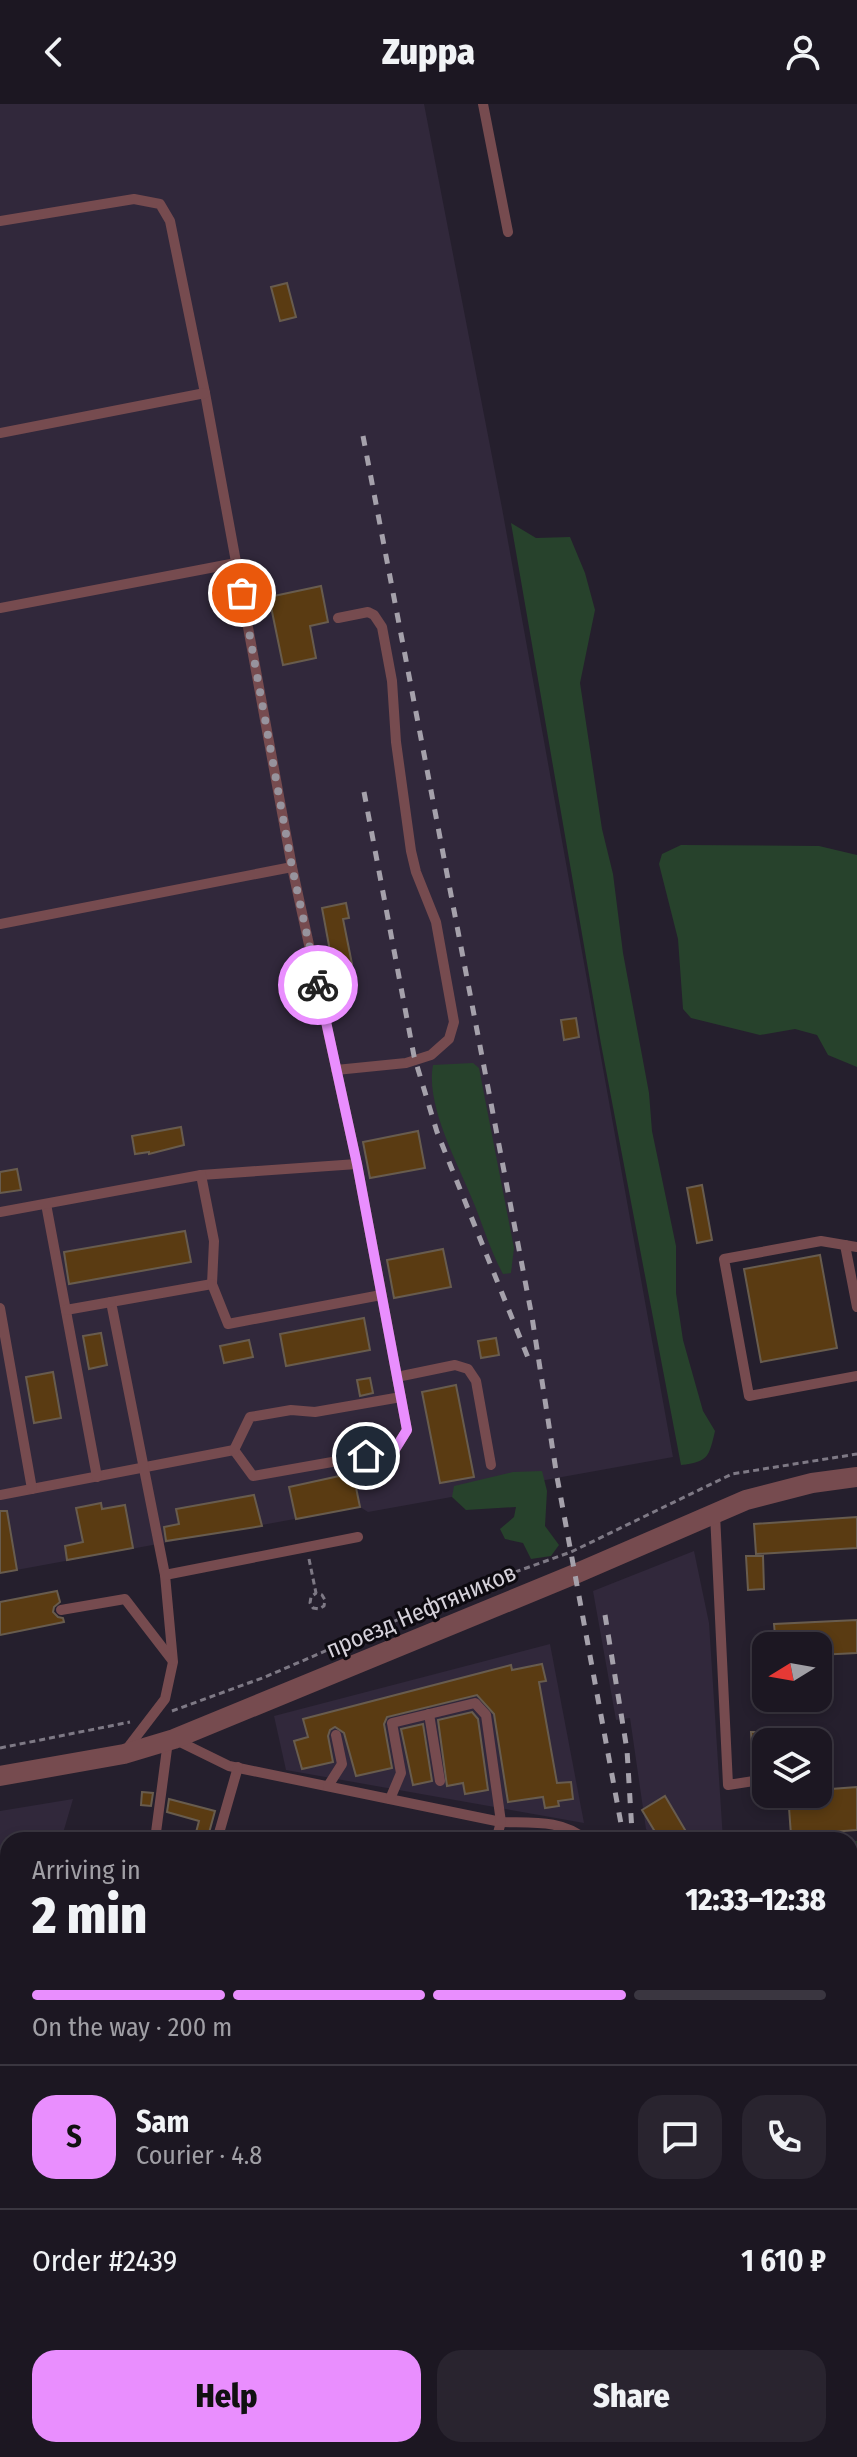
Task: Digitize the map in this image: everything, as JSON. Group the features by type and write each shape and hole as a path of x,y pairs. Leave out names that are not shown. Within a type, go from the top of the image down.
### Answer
{"street":[{"name":"проезд Нефтяников","path":"0,1776 124,1754 171,1740 575,1574 715,1512 775,1491 857,1477"}],"lane":[{"path":"483,104 508,232"},
{"path":"0,221 134,199 160,204 170,221 205,393 292,867 357,1164 407,1430 394,1451 253,1476 234,1450"},
{"path":"0,433 205,393"},
{"path":"0,608 236,563"},
{"path":"336,1070 406,1063 431,1055 449,1039 454,1022 436,922 411,851 396,742 392,681 382,627 368,612 338,618"},
{"path":"0,924 292,867"},
{"path":"0,1212 201,1175 357,1164"},
{"path":"201,1175 214,1241 212,1284 228,1324 381,1295"},
{"path":"46,1204 97,1477"},
{"path":"857,1247 821,1241 724,1259 749,1396 857,1376"},
{"path":"845,1245 857,1307"},
{"path":"66,1310 212,1284"},
{"path":"111,1302 165,1575 173,1662 165,1699 124,1754"},
{"path":"0,1308 32,1489"},
{"path":"397,1377 455,1365 468,1369 476,1381 491,1465"},
{"path":"234,1450 250,1417 291,1410 315,1412 401,1397"},
{"path":"0,1495 234,1450"},
{"path":"715,1512 728,1785 752,1781"},
{"path":"165,1575 358,1537"},
{"path":"61,1610 125,1599 173,1662"},
{"path":"390,1799 401,1773 392,1723 475,1703 486,1715 501,1822 498,1832"},
{"path":"429,1714 440,1781"},
{"path":"328,1786 342,1764 336,1735"},
{"path":"156,1832 171,1740 238,1767 501,1822 542,1823 565,1827 573,1832"},
{"path":"219,1832 238,1767"}],"path":[{"path":"0,1748 151,1718 238,1687 476,1586 571,1552 732,1474 857,1454"},
{"path":"307,1547 316,1593"}],"shaded area":[{"path":"0,104 424,104 502,508 673,1457 368,1512 360,1507 0,1573"},
{"path":"694,1551 709,1623 722,1832 648,1832 646,1829 630,1718 616,1720 593,1591"},
{"path":"550,1644 584,1823 286,1770 274,1716"},
{"path":"73,1799 63,1832 0,1832 0,1811"}],"green space":[{"path":"511,523 536,538 570,537 585,573 595,610 580,683 602,829 613,874 623,953 649,1093 652,1131 676,1246 676,1293 683,1340 703,1411 715,1431 706,1457 690,1464 681,1465 601,1044"},
{"path":"681,845 819,846 857,855 857,1067 828,1055 817,1035 795,1029 760,1035 691,1018 683,1009 678,939 659,864 662,854"},
{"path":"473,1063 479,1068 514,1248 511,1273 503,1274 495,1257 445,1136 434,1099 433,1065"},
{"path":"542,1471 547,1491 545,1526 559,1545 551,1556 531,1559 523,1543 505,1539 500,1529 514,1517 516,1507 466,1510 452,1497 454,1486 513,1472"}],"building":[{"path":"287,283 296,317 280,321 271,287"},
{"path":"321,586 328,622 310,626 316,658 283,665 269,597"},
{"path":"346,903 349,918 343,919 352,964 333,967 322,908"},
{"path":"576,1018 579,1037 564,1040 561,1020"},
{"path":"181,1127 184,1145 149,1154 135,1154 132,1136"},
{"path":"418,1131 425,1168 370,1178 363,1142"},
{"path":"17,1169 21,1190 0,1193 0,1172"},
{"path":"702,1185 712,1240 697,1243 687,1188"},
{"path":"185,1231 191,1262 69,1284 64,1252"},
{"path":"443,1249 451,1287 394,1298 387,1260"},
{"path":"820,1255 837,1348 761,1362 744,1269"},
{"path":"364,1318 370,1350 286,1366 280,1334"},
{"path":"101,1333 107,1365 89,1369 83,1336"},
{"path":"496,1338 499,1355 481,1358 478,1341"},
{"path":"249,1340 253,1357 224,1363 220,1346"},
{"path":"53,1372 61,1418 34,1423 26,1377"},
{"path":"370,1378 373,1393 360,1396 357,1380"},
{"path":"456,1385 474,1477 440,1483 422,1392"},
{"path":"353,1473 360,1507 296,1519 289,1487"},
{"path":"254,1495 262,1526 166,1541 164,1527 179,1524 176,1509"},
{"path":"101,1503 102,1509 125,1505 133,1548 67,1560 65,1546 83,1542 76,1508"},
{"path":"0,1511 7,1511 17,1570 0,1573"},
{"path":"857,1517 857,1548 756,1554 754,1524"},
{"path":"746,1556 763,1556 764,1589 748,1590"},
{"path":"57,1591 60,1602 53,1612 64,1622 0,1635 0,1602"},
{"path":"857,1620 857,1653 832,1654 832,1632 775,1632 774,1624"},
{"path":"542,1664 546,1681 539,1682 557,1783 571,1782 573,1799 558,1801 559,1806 545,1808 543,1797 508,1802 494,1714 477,1695 387,1717 384,1724 392,1768 356,1776 344,1733 335,1727 328,1736 333,1762 302,1769 294,1741 308,1737 303,1719 511,1665 512,1670"},
{"path":"472,1712 478,1719 488,1790 465,1794 463,1783 447,1786 438,1720"},
{"path":"423,1724 432,1781 413,1785 401,1729"},
{"path":"857,1787 857,1830 791,1832 789,1808 832,1808 832,1789"},
{"path":"142,1792 153,1793 151,1806 141,1805"},
{"path":"665,1796 686,1832 655,1832 642,1810"},
{"path":"169,1799 215,1811 209,1832 196,1832 199,1821 167,1812"}],"railway":[{"path":"363,436 532,1317 557,1477 623,1832"},
{"path":"364,792 414,1056 437,1132 531,1365"},
{"path":"605,1615 627,1750 632,1832"}],"way so far":[{"path":"242,593 292,867 318,985"}],"route":[{"path":"318,985 357,1164 407,1430 394,1451 366,1456"}]}
